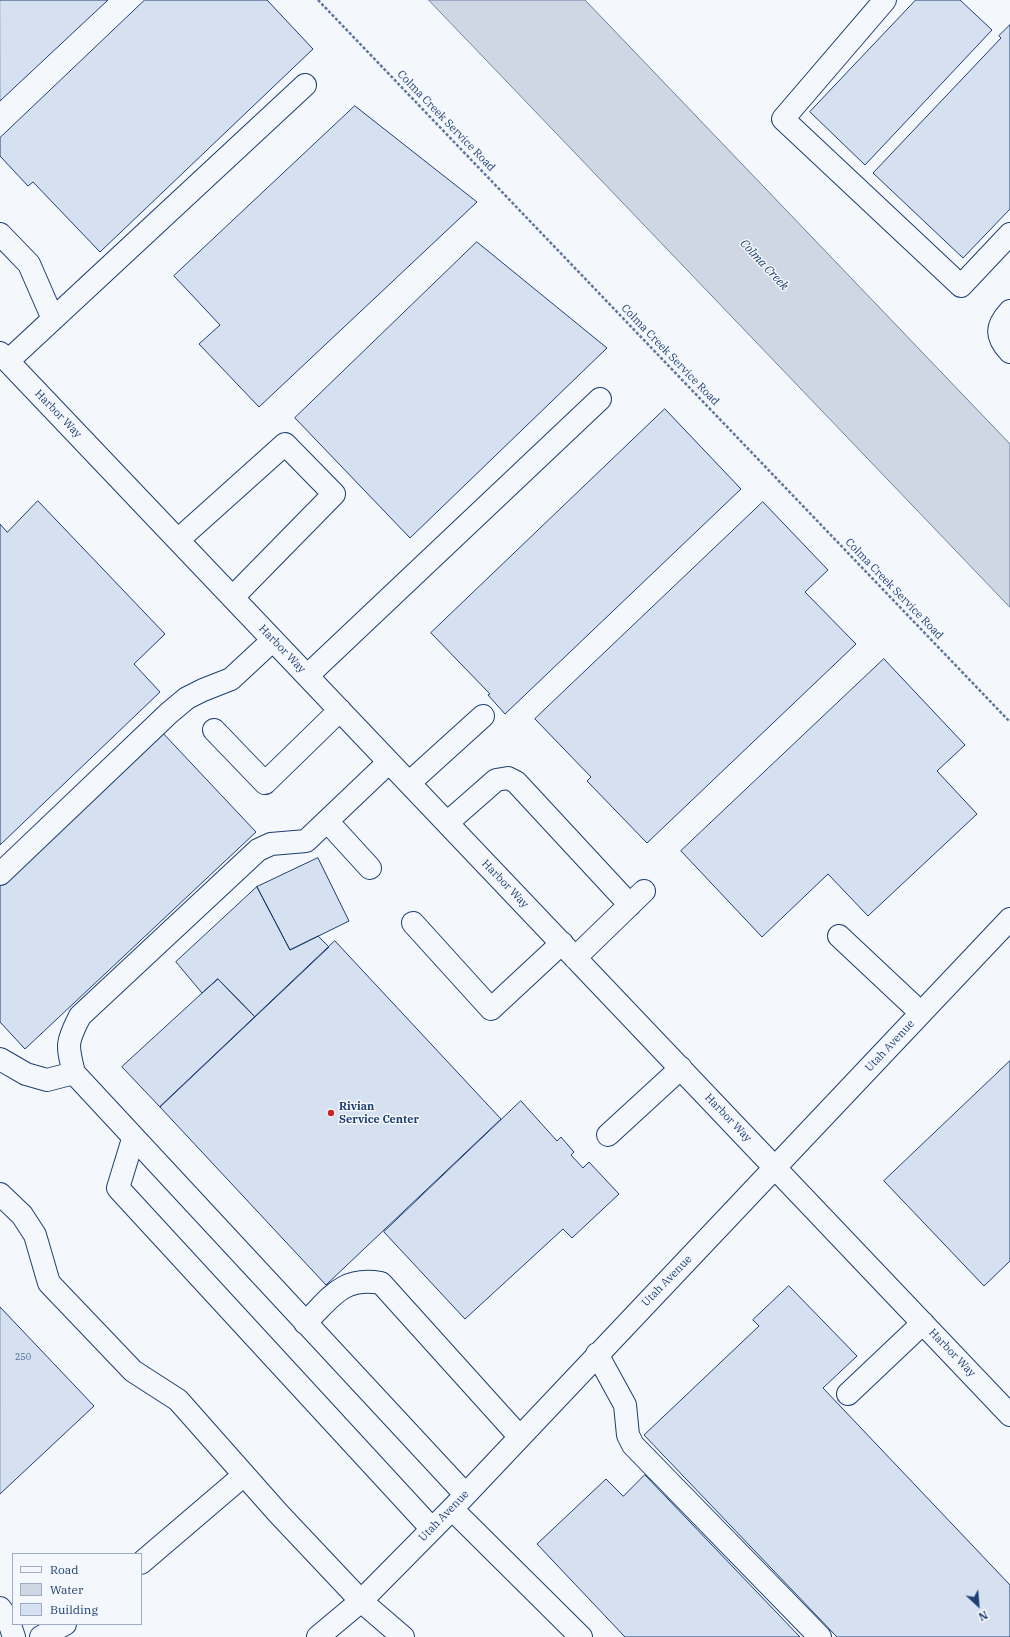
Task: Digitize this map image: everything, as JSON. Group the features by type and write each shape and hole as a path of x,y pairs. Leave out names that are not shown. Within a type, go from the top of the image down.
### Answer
{"street":[{"path":"885,0 783,119 961,286 1010,234"},
{"path":"4,357 52,319 305,85"},
{"path":"0,234 29,264 52,319"},
{"path":"1010,311 1002,320 999,330 1002,344 1010,352"},
{"name":"Harbor Way","path":"4,357 1010,1415"},
{"path":"307,676 600,399"},
{"path":"178,540 285,444 334,494 233,598"},
{"path":"0,874 169,713 187,698 231,679 273,640"},
{"path":"214,730 265,783 340,710"},
{"path":"409,783 483,716"},
{"path":"389,762 306,841 271,844 258,850 80,1016 72,1031 67,1048 74,1073 133,1139 305,1323 458,1501 581,1637"},
{"path":"413,923 490,1009 637,898 516,782 508,778 496,780 447,823"},
{"path":"327,821 370,868"},
{"name":"Utah Avenue","path":"318,1637 361,1601 432,1529 596,1354 1010,919"},
{"path":"839,936 921,1013"},
{"path":"0,1059 26,1074 48,1080 74,1073"},
{"path":"608,1135 681,1068"},
{"path":"133,1139 118,1188 432,1529"},
{"path":"0,1194 22,1215 35,1235 49,1283 133,1371 178,1400 361,1601 402,1637"},
{"path":"305,1323 344,1286 360,1281 381,1283 519,1436"},
{"path":"848,1394 922,1323"},
{"path":"596,1354 625,1405 628,1435 633,1445 820,1637"},
{"path":"142,1562 244,1474"},
{"path":"0,1608 8,1620 14,1637"},
{"path":"42,1637 63,1625"}],"path":[{"name":"Colma Creek Service Road","path":"318,0 1010,722"}],"water":[{"name":"Colma Creek","path":"429,0 585,0 1010,444 1010,607"}],"building":[{"path":"0,0 108,0 0,101"},
{"path":"145,0 267,0 313,49 100,252 33,182 28,186 0,156 0,138"},
{"path":"916,0 960,0 992,30 865,165 810,112"},
{"path":"1010,25 1010,209 963,258 873,173 1001,38 999,36"},
{"path":"355,106 477,202 259,407 199,344 220,325 174,276"},
{"path":"477,242 607,348 410,538 295,418"},
{"path":"665,409 741,489 505,714 488,695 490,694 431,633"},
{"path":"38,501 165,634 134,664 160,692 0,845 0,524 7,532"},
{"path":"763,502 828,570 805,592 856,644 647,843 587,781 591,777 535,719"},
{"path":"884,659 965,745 937,771 977,814 868,916 828,874 762,937 681,851"},
{"path":"160,730 256,832 25,1049 0,1022 0,880"},
{"path":"318,858 349,921 290,950 257,887"},
{"path":"257,887 290,950 318,936 329,947 255,1017 218,979 202,993 176,962"},
{"name":"Rivian Service Center","path":"335,941 501,1119 326,1285 160,1107"},
{"path":"218,979 255,1017 160,1107 122,1067"},
{"path":"1010,1061 1010,1261 984,1286 884,1181"},
{"path":"521,1101 557,1141 561,1137 574,1152 571,1155 583,1168 589,1162 619,1194 572,1238 563,1229 465,1319 384,1232"},
{"path":"789,1286 857,1356 823,1388 1010,1585 1010,1637 837,1637 644,1435 759,1326 753,1320"},
{"path":"0,1307 94,1406 0,1494"},
{"path":"645,1475 800,1637 625,1637 537,1544 606,1479 623,1496"}],"place":[{"name":"Rivian Service Center","path":"331,1113"}]}
